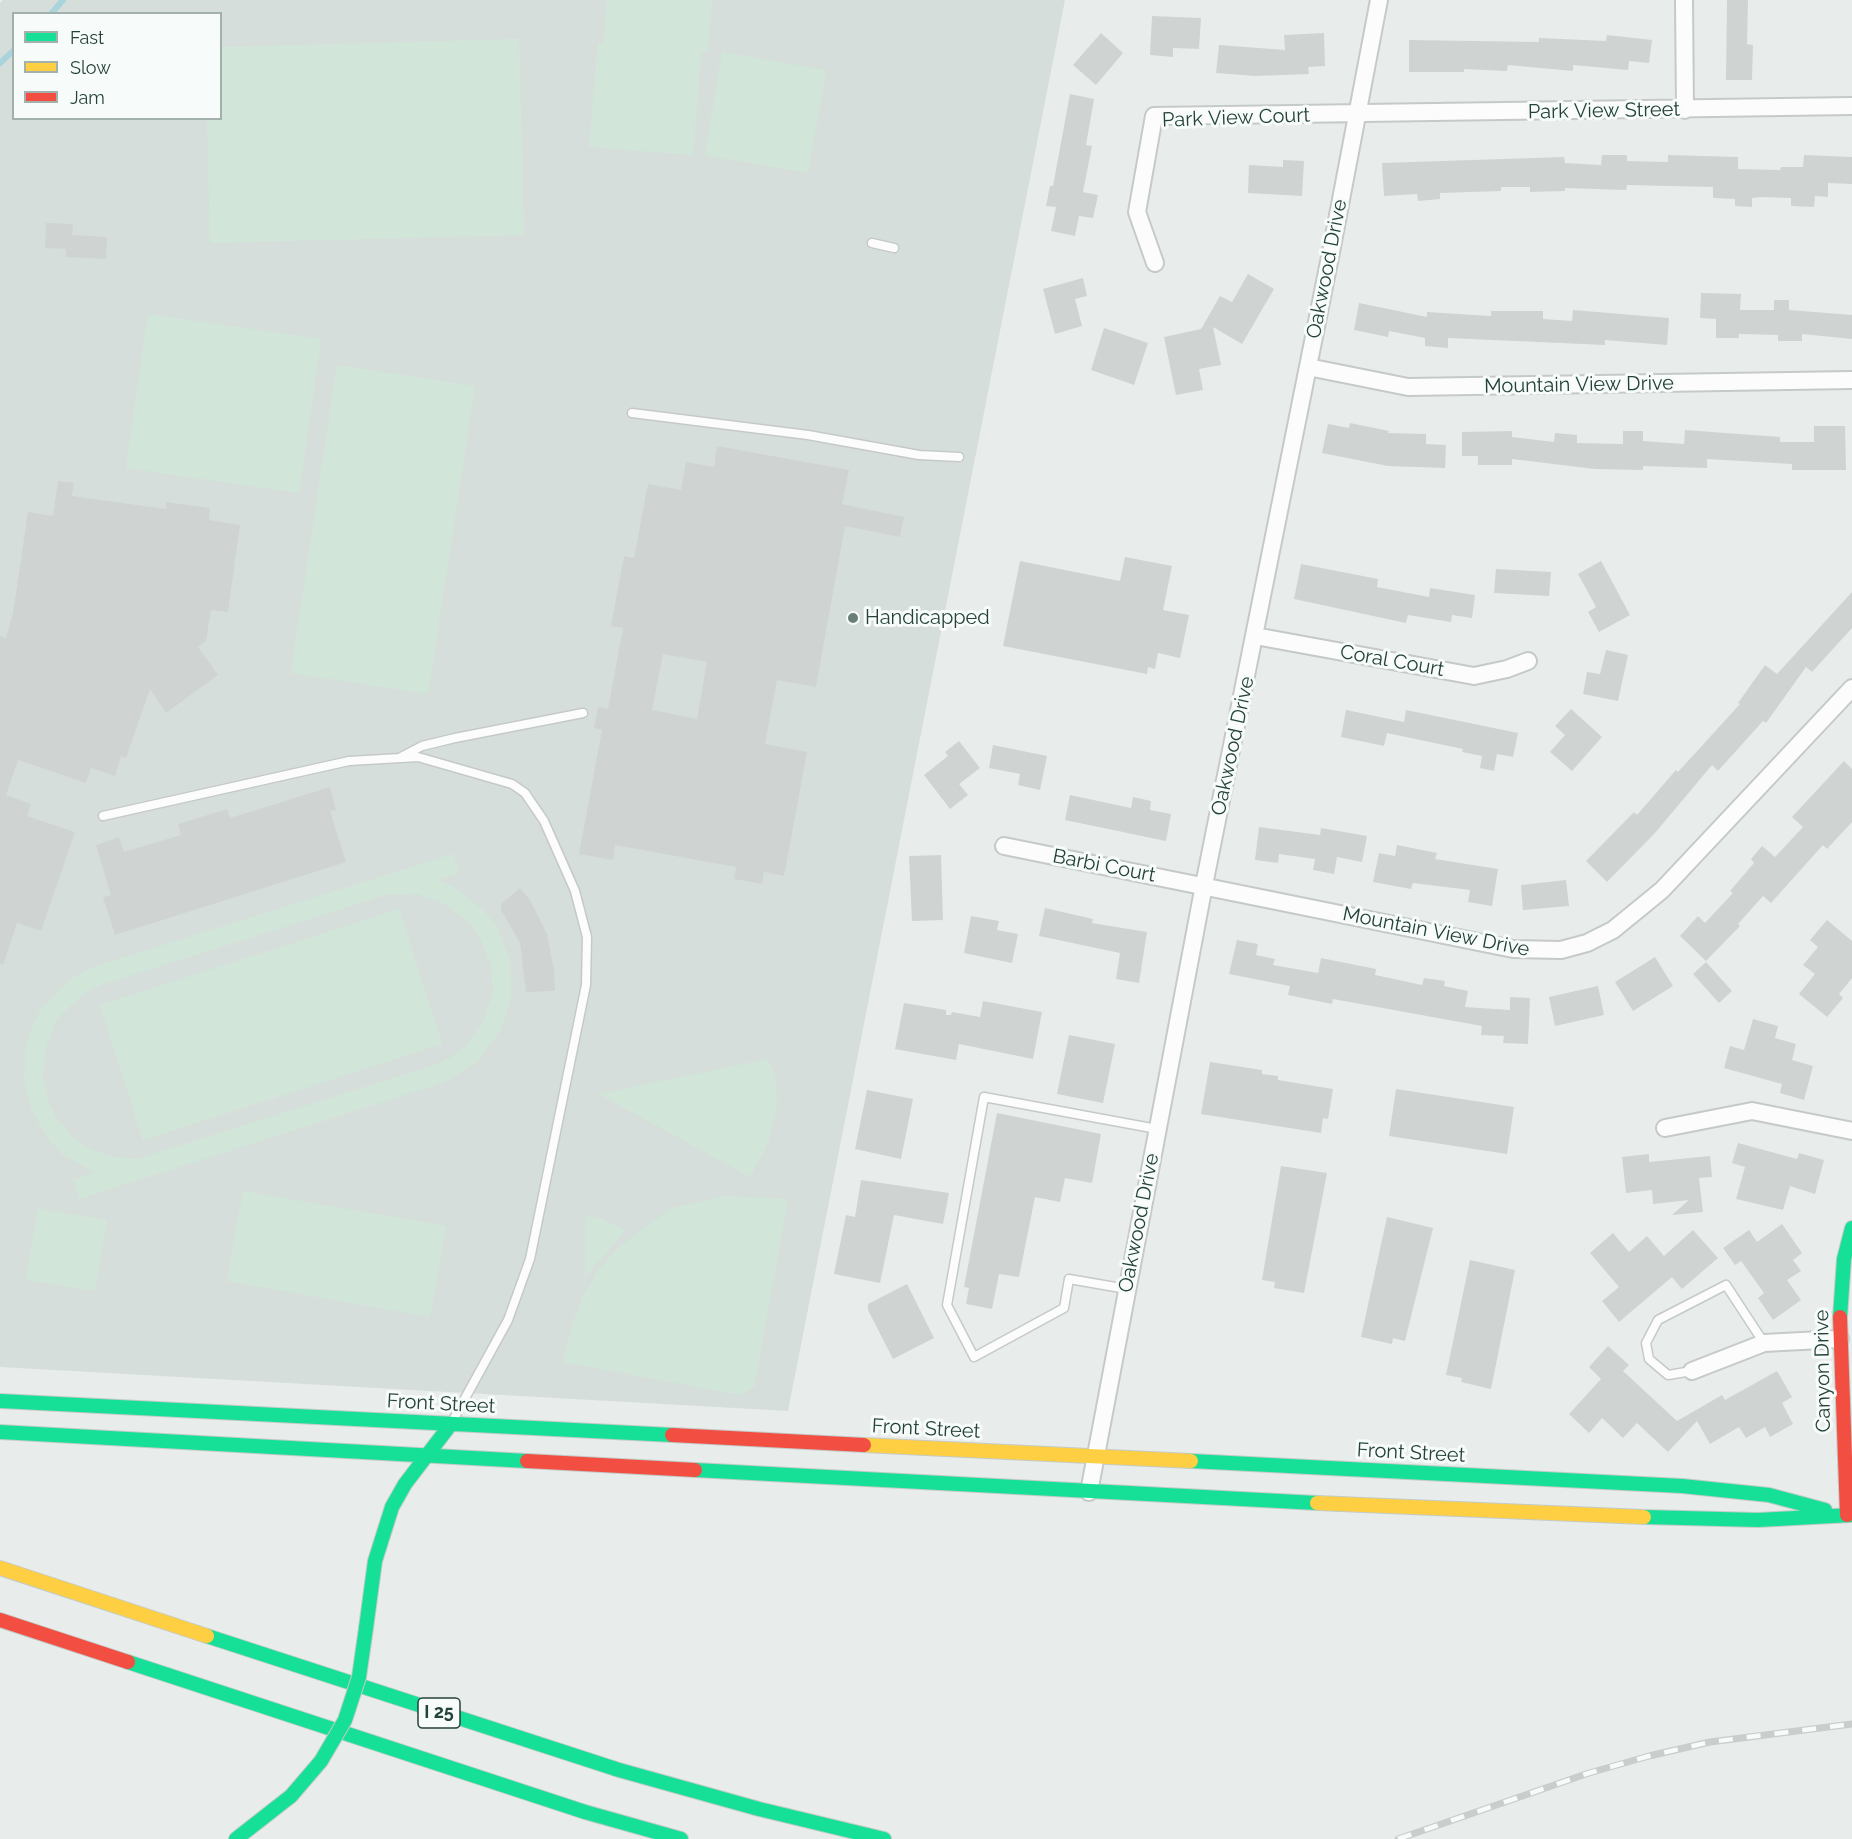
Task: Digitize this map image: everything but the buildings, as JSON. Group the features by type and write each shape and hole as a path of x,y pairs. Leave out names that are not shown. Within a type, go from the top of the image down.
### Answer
{"main road":[{"name":"Canyon Drive","path":"1850,1515 1840,1340 1842,1274 1852,1228"},
{"name":"Front Street","path":"0,1401 1682,1486 1769,1495 1850,1515"},
{"path":"236,1839 291,1796 321,1761 345,1720 357,1684 375,1561 384,1531 405,1484 451,1424"},
{"path":"0,1432 1089,1492 1594,1516 1758,1520 1850,1515"},
{"name":"I 25","path":"0,1568 619,1770 759,1809 884,1839"},
{"name":"I 25","path":"0,1620 573,1809 681,1839"}],"street":[{"name":"Oakwood Drive","path":"1089,1492 1204,885 1379,0"},
{"path":"1684,0 1685,110"},
{"name":"Park View Street","path":"1357,115 1852,106"},
{"name":"Park View Court","path":"1155,263 1137,212 1154,116 1357,115"},
{"name":"Mountain View Drive","path":"1308,366 1408,387 1852,380"},
{"name":"Coral Court","path":"1255,636 1474,676 1507,669 1528,661"},
{"name":"Mountain View Drive","path":"1204,885 1513,949 1561,950 1587,943 1613,930 1662,890 1852,688"},
{"name":"Barbi Court","path":"1004,846 1204,885"},
{"path":"1665,1128 1752,1111 1852,1131"},
{"path":"1692,1371 1764,1343 1840,1340"}],"lane":[{"path":"872,243 894,248"},
{"path":"632,413 808,435 919,455 959,457"},
{"path":"398,758 422,746 582,713"},
{"path":"104,816 349,761 418,757 512,784 525,793 544,821 575,891 587,937 586,985 530,1258 508,1320 451,1424"},
{"path":"1127,1289 1069,1279 1064,1308 974,1357 946,1305 984,1097 1157,1129"},
{"path":"1692,1371 1668,1375 1649,1359 1646,1343 1658,1320 1726,1285 1764,1343"}],"shaded area":[{"path":"3,0 1065,0 788,1411 0,1367 0,3"}],"green space":[{"path":"607,0 712,0 708,51 701,51 693,155 589,147 598,43 604,43"},
{"path":"519,39 524,235 210,243 207,120 222,120 222,47"},
{"path":"722,52 826,70 808,173 705,155"},
{"path":"148,314 321,339 299,493 126,468"},
{"path":"337,365 475,386 428,694 291,673"},
{"path":"453,854 459,873 438,880 454,887 484,911 497,927 510,961 511,996 500,1031 478,1061 445,1082 79,1199 74,1180 96,1172 63,1155 51,1142 32,1111 24,1081 26,1047 32,1027 42,1008 72,978 93,967","holes":["417,894 445,904 470,923 480,937 491,965 493,993 483,1022 465,1047 438,1064 137,1159 114,1157 88,1148 75,1140 56,1117 49,1104 43,1079 45,1050 57,1019 83,994 100,985 386,895"]},
{"path":"399,909 442,1044 143,1140 100,1005"},
{"path":"768,1059 775,1076 777,1106 768,1143 750,1177 599,1094"},
{"path":"243,1191 446,1226 430,1317 227,1281"},
{"path":"725,1196 788,1199 754,1387 740,1395 563,1362 572,1325 583,1297 598,1270 620,1246 672,1208"},
{"path":"38,1209 107,1220 95,1291 26,1280"},
{"path":"586,1216 599,1218 626,1230 585,1277"}],"waterway":[{"path":"53,12 63,0"},
{"path":"0,63 12,52"}],"railway":[{"path":"1398,1839 1589,1773 1649,1756 1710,1742 1852,1724"}],"traffic: fast":[{"path":"1840,1317 1844,1259 1852,1228"},
{"path":"0,1401 672,1435"},
{"path":"366,1628 375,1561 392,1507 405,1484 451,1424"},
{"path":"0,1432 527,1461"},
{"path":"1191,1461 1682,1486 1769,1495 1825,1510"},
{"path":"695,1470 1317,1503"},
{"path":"1644,1517 1758,1520 1852,1515"},
{"path":"291,1796 321,1761 345,1720 359,1677 366,1628"},
{"path":"207,1636 619,1770 759,1809 884,1839"},
{"path":"128,1662 585,1812 681,1839"},
{"path":"236,1839 291,1796"}],"traffic: slow":[{"path":"864,1445 1191,1461"},
{"path":"1317,1503 1644,1517"},
{"path":"0,1568 207,1636"}],"traffic: jam":[{"path":"1840,1317 1847,1515"},
{"path":"672,1435 864,1445"},
{"path":"527,1461 695,1470"},
{"path":"0,1620 128,1662"}],"place":[{"name":"Handicapped","path":"853,618"}]}
